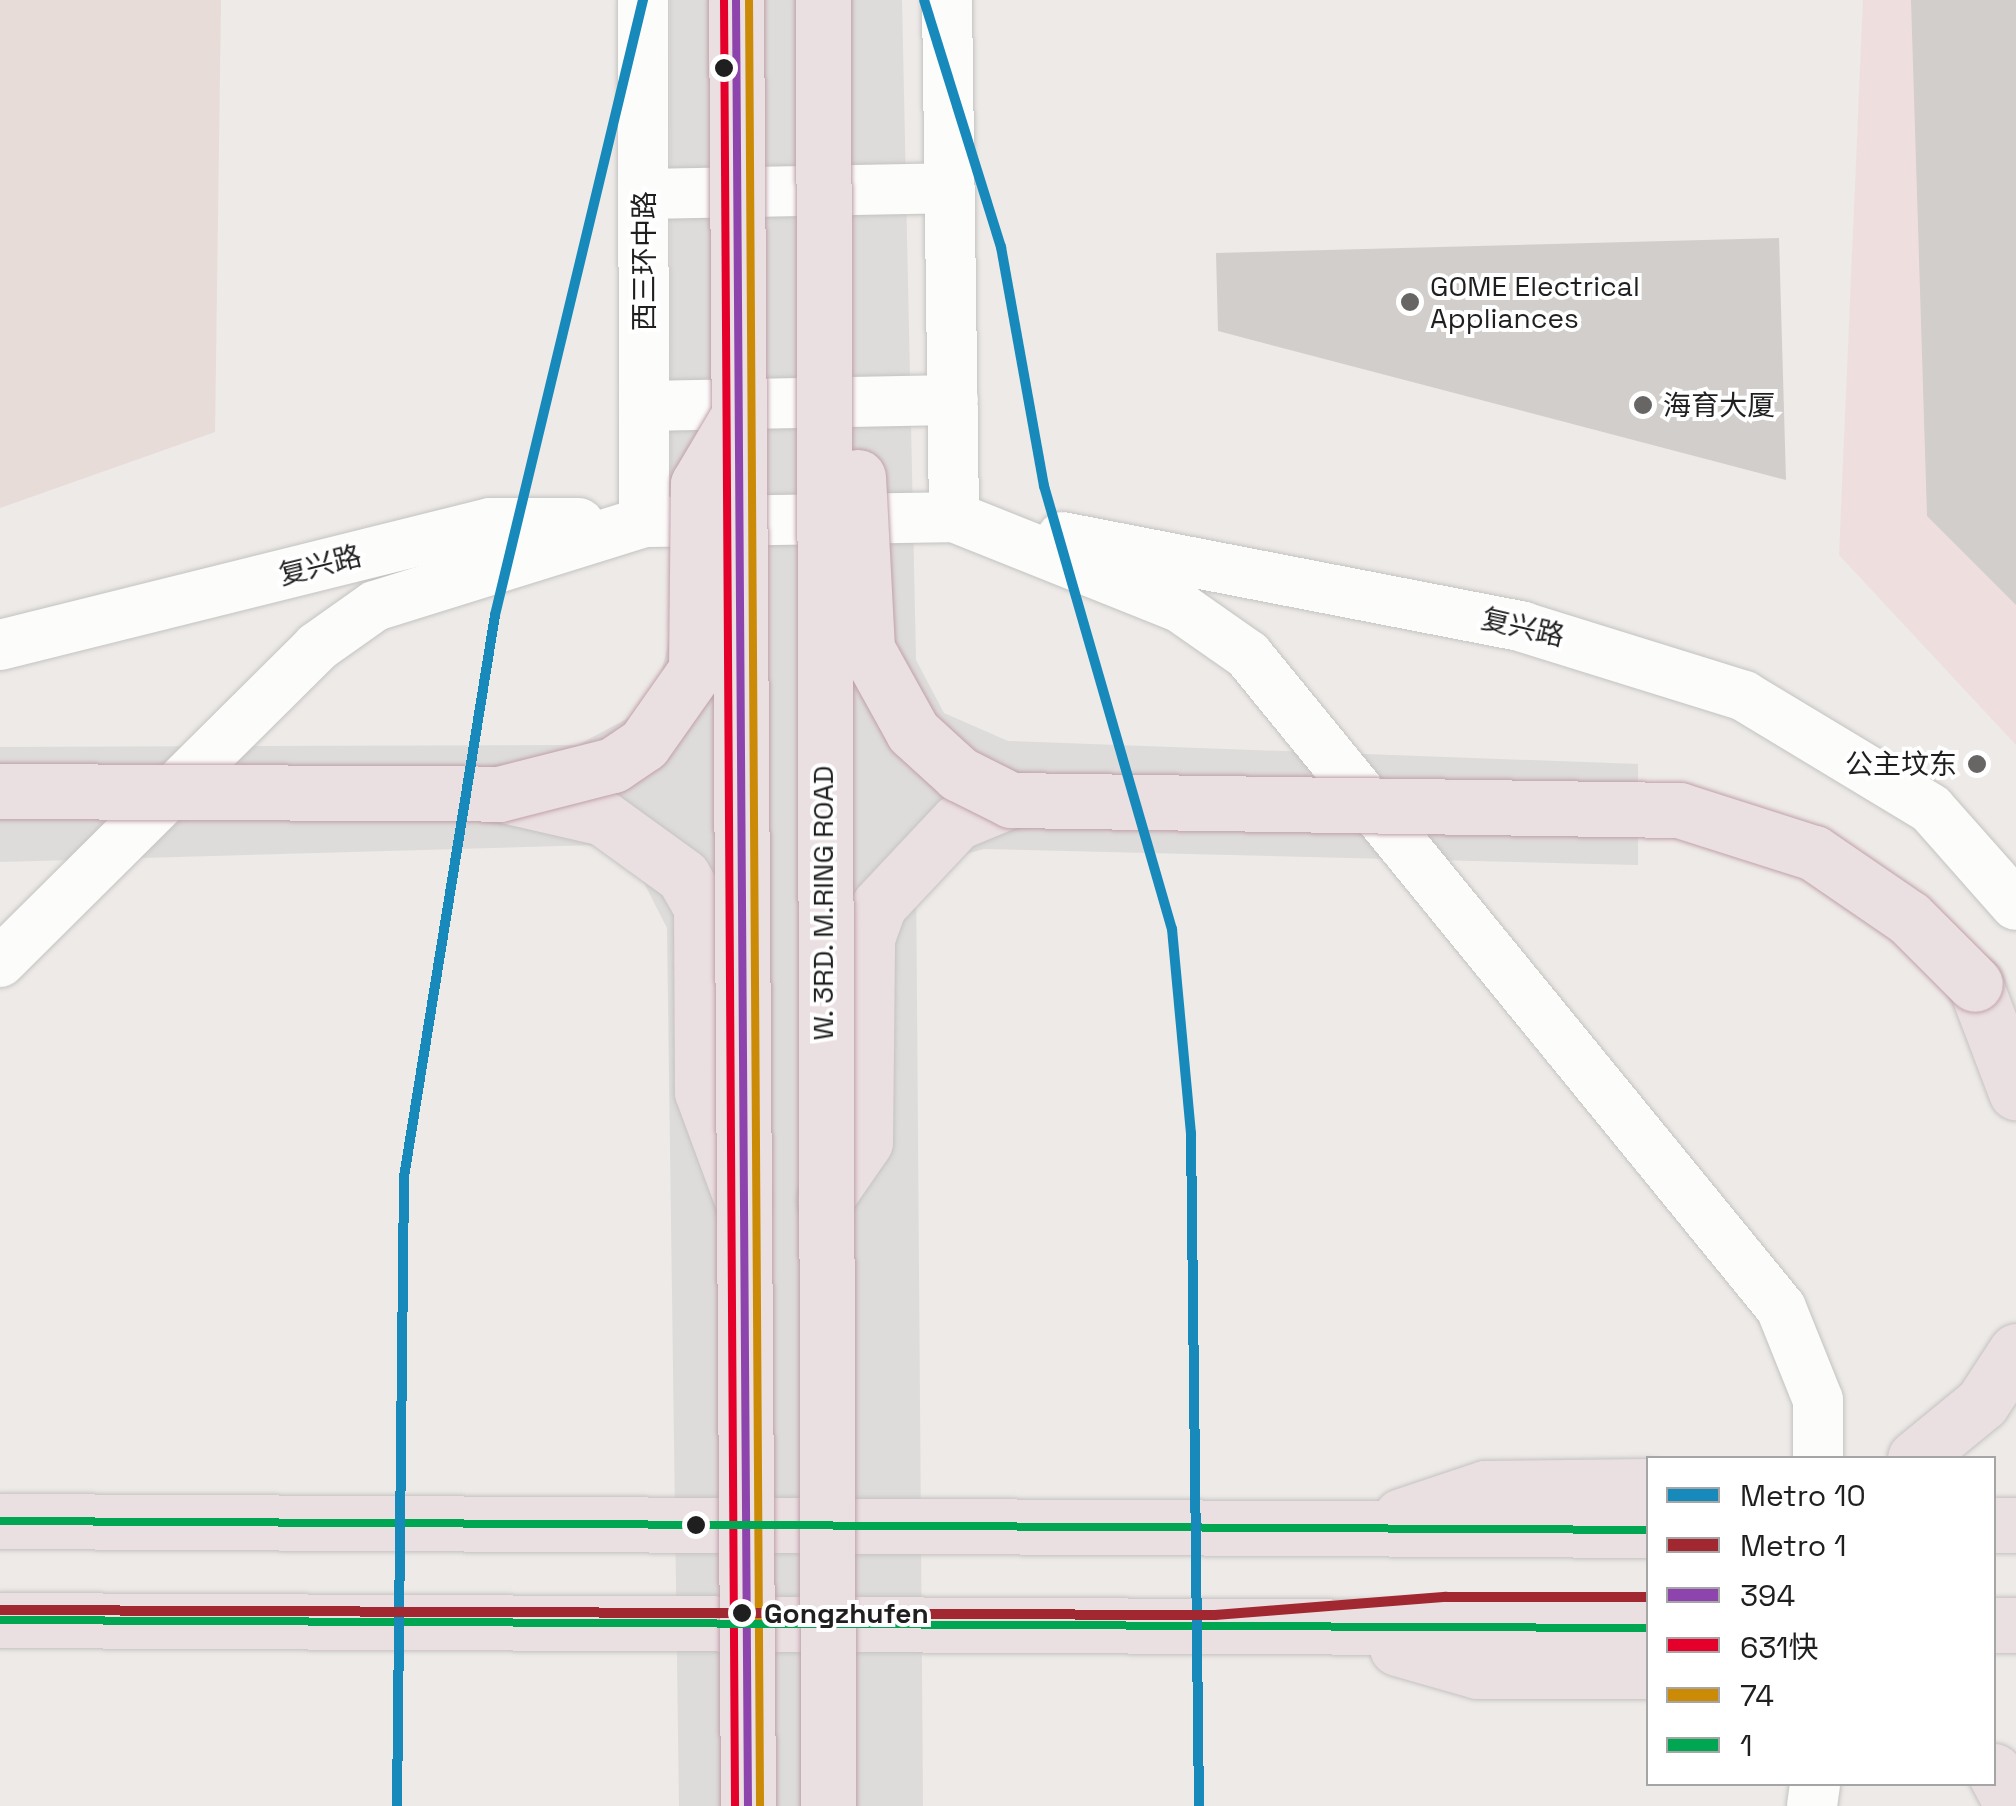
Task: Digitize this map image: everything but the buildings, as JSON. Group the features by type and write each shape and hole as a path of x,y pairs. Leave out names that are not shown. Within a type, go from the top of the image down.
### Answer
{"highway":[{"path":"736,0 748,1806"},
{"name":"W. 3RD. M.RING ROAD","path":"823,0 821,411 828,1806"},
{"path":"821,411 858,468 862,611 882,678 913,732 959,774 1012,800"},
{"path":"499,794 613,765 644,744 690,688 698,650 698,484 739,415"},
{"path":"0,791 499,794 602,818 648,844 701,907 702,1092 746,1213"},
{"path":"825,1200 865,1142 868,938 879,904 956,822 1012,800 1586,802 1723,818 1863,882 2016,1026"},
{"path":"1975,984 2016,1092"},
{"path":"1917,1456 1982,1403 2016,1351"},
{"path":"1347,1534 1485,1488 1646,1486"},
{"path":"0,1496 107,1523"},
{"path":"0,1521 1347,1534 1646,1530"},
{"path":"0,1620 1342,1632 1646,1628"},
{"path":"0,1636 81,1621"},
{"path":"1342,1632 1477,1671 1646,1671"},
{"path":"1996,1774 2014,1806"}],"street":[{"name":"西三环中路","path":"642,0 644,522"},
{"path":"947,0 954,517 1181,608 1248,656 1781,1308 1818,1400 1818,1456"},
{"path":"644,194 948,188"},
{"path":"644,406 953,400"},
{"name":"复兴路","path":"0,645 490,523 954,517 1342,588 1662,666 1792,722 1931,809 2016,905"},
{"path":"0,962 317,647 375,606 644,522"}],"shaded area":[{"path":"0,0 221,0 215,432 0,508"},
{"path":"1863,0 2016,0 2016,745 1839,555"}],"pier":[{"path":"670,0 902,0 916,660 944,713 1008,741 1638,764 1638,865 984,849 916,868 923,1806 679,1806 667,928 639,873 594,845 0,862 0,747 578,745 654,704 671,631"}],"metro line":[{"name":"10","path":"397,1806 404,1177 495,615 643,0"},
{"name":"10","path":"924,0 1001,247 1044,486 1172,929 1191,1133 1199,1806"},
{"name":"1","path":"0,1610 1215,1615 1446,1597 1646,1597"}],"transit line":[{"name":"631快","path":"724,0 735,1806"},
{"name":"394","path":"736,0 748,1806"},
{"name":"74","path":"749,0 760,1806"},
{"name":"1","path":"0,1521 1646,1530"},
{"name":"1","path":"0,1620 1646,1628"}],"place":[{"name":"GOME Electrical Appliances","path":"1410,302"},
{"name":"海育大厦","path":"1643,405"},
{"name":"公主坟东","path":"1977,764"},
{"name":"Gongzhufen","path":"742,1613"}]}
